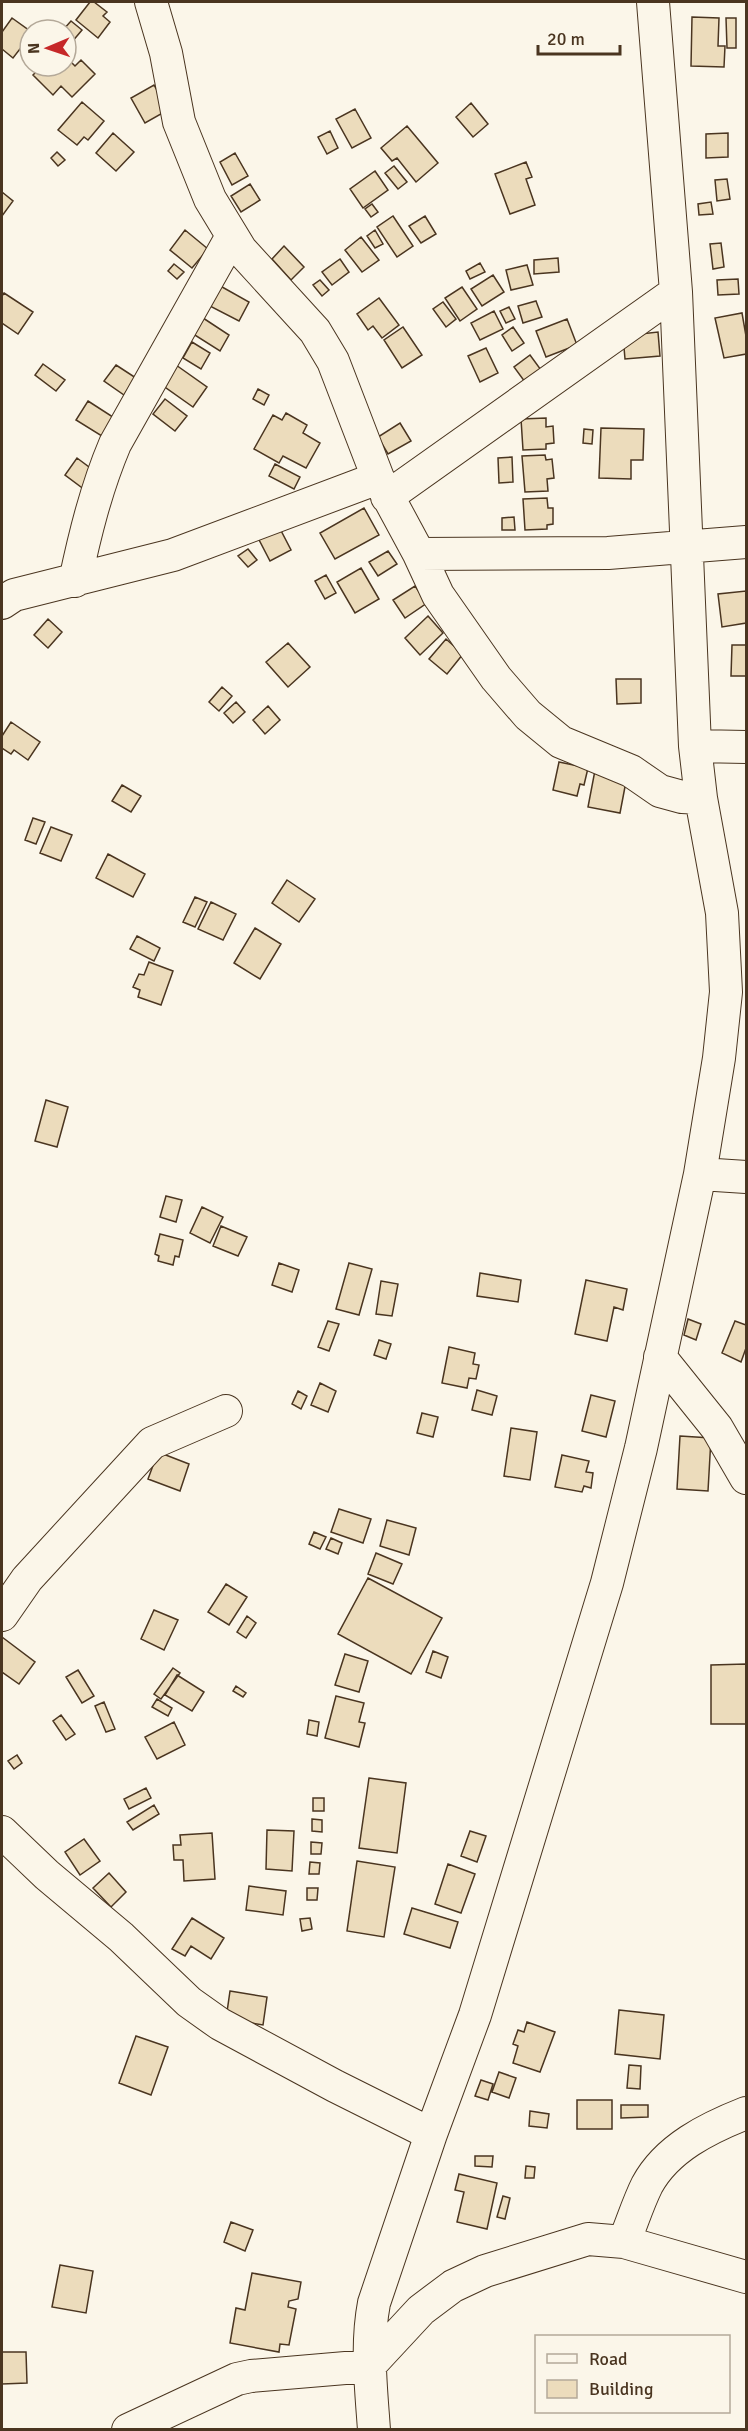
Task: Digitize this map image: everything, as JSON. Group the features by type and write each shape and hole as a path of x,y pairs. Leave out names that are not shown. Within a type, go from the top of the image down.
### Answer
{"street":[{"path":"152,2 166,52 179,122 210,198 241,250 315,332 333,361 383,487 438,595 496,678 528,715 561,742 631,771 660,791 682,797 701,798"},
{"path":"374,2430 369,2366 369,2329 374,2303 431,2134 475,2015 607,1583 641,1448 700,1174 719,1058 726,992 722,913 701,798 695,746 676,292 653,2"},
{"path":"75,581 98,486 115,444 232,236"},
{"path":"6,591 75,581 173,555 383,487 676,292"},
{"path":"419,554 608,553 747,542"},
{"path":"695,746 747,747"},
{"path":"700,1174 747,1177"},
{"path":"660,1357 717,1428 747,1478"},
{"path":"2,1615 27,1579 153,1443 226,1411"},
{"path":"2,1832 47,1875 121,1937 189,2002 220,2024 431,2134"},
{"path":"624,2242 647,2185 666,2158 694,2138 747,2113"},
{"path":"128,2430 237,2379 259,2375 369,2366 421,2310 453,2286 474,2276 588,2239 624,2242 747,2277"}],"building":[{"path":"90,2 94,2 107,12 103,16 110,22 98,38 78,22 78,18"},
{"path":"692,17 719,18 718,46 725,46 724,67 691,66"},
{"path":"12,18 18,22 18,52 13,58 2,49 2,32"},
{"path":"726,18 736,18 736,48 727,48"},
{"path":"81,60 95,74 72,97 61,86 53,95 36,78 78,78 78,63"},
{"path":"154,85 168,110 145,123 131,98"},
{"path":"82,102 104,121 88,140 84,137 77,145 58,130"},
{"path":"471,103 488,124 473,137 456,117"},
{"path":"355,109 371,138 352,148 336,119"},
{"path":"407,126 438,163 416,182 397,158 392,161 381,148"},
{"path":"330,131 338,148 327,154 318,137"},
{"path":"113,133 134,152 116,171 96,153"},
{"path":"728,133 728,157 706,158 706,134"},
{"path":"57,152 65,160 58,166 51,158"},
{"path":"235,153 248,176 232,185 220,162"},
{"path":"526,162 532,177 526,179 535,205 510,214 495,174"},
{"path":"394,166 407,182 398,189 385,173"},
{"path":"375,171 388,190 363,208 350,189"},
{"path":"727,179 730,199 717,201 715,180"},
{"path":"250,184 260,200 241,212 231,196"},
{"path":"2,192 13,201 2,216"},
{"path":"711,202 713,214 699,215 698,204"},
{"path":"372,204 378,212 371,217 365,209"},
{"path":"393,216 413,246 397,257 377,227"},
{"path":"425,216 436,234 421,243 409,226"},
{"path":"185,230 208,249 192,268 170,250"},
{"path":"375,230 383,244 375,248 367,236"},
{"path":"361,237 379,260 362,272 345,250"},
{"path":"721,243 724,267 713,269 710,244"},
{"path":"284,246 304,267 291,280 272,259"},
{"path":"558,258 559,272 534,274 534,260"},
{"path":"340,259 349,272 332,285 322,272"},
{"path":"480,263 485,272 470,279 466,271"},
{"path":"174,264 184,272 177,279 168,271"},
{"path":"527,265 533,285 511,290 506,270"},
{"path":"493,275 504,292 482,306 471,289"},
{"path":"738,279 739,294 718,295 717,280"},
{"path":"320,280 329,290 322,296 313,285"},
{"path":"215,283 249,302 239,321 204,303"},
{"path":"462,287 477,309 460,321 445,298"},
{"path":"4,293 33,312 18,334 2,323"},
{"path":"379,298 399,325 382,338 373,326 368,330 357,314"},
{"path":"536,301 542,317 523,323 518,306"},
{"path":"443,302 456,319 446,327 433,309"},
{"path":"509,307 515,319 506,323 500,311"},
{"path":"494,311 503,329 480,340 471,323"},
{"path":"742,313 746,354 724,358 715,318"},
{"path":"200,316 229,335 220,351 190,332"},
{"path":"567,319 577,345 546,357 536,331"},
{"path":"403,327 422,355 402,368 384,340"},
{"path":"513,327 524,343 512,351 502,335"},
{"path":"658,332 660,356 625,359 623,336"},
{"path":"192,342 210,353 201,369 183,358"},
{"path":"486,348 498,373 480,382 468,356"},
{"path":"530,355 541,370 525,382 514,367"},
{"path":"43,364 65,380 56,391 35,375"},
{"path":"116,365 136,378 124,395 104,381"},
{"path":"176,365 207,387 193,407 162,385"},
{"path":"258,389 269,395 264,405 253,399"},
{"path":"165,399 187,416 175,431 153,414"},
{"path":"88,401 116,419 105,438 76,420"},
{"path":"286,413 307,425 303,433 320,443 306,468 283,456 279,463 254,449 273,415 282,420"},
{"path":"546,418 546,427 553,426 554,443 546,444 546,449 523,450 521,419"},
{"path":"400,423 411,441 388,454 378,437"},
{"path":"601,428 644,429 643,460 631,460 631,479 599,478"},
{"path":"584,429 593,430 592,444 583,443"},
{"path":"545,455 546,460 552,459 554,478 547,479 548,491 525,492 522,456"},
{"path":"512,457 513,482 499,483 498,458"},
{"path":"77,458 97,473 85,490 65,475"},
{"path":"275,464 300,477 294,489 269,476"},
{"path":"547,498 548,508 553,508 553,524 547,525 547,529 525,530 523,499"},
{"path":"364,508 379,535 335,559 320,533"},
{"path":"514,517 515,530 502,530 502,518"},
{"path":"276,521 291,550 270,561 255,532"},
{"path":"248,549 257,560 248,567 238,556"},
{"path":"388,551 397,564 378,576 369,562"},
{"path":"361,568 379,599 355,613 337,582"},
{"path":"326,575 336,593 325,599 315,581"},
{"path":"415,586 427,603 405,618 393,600"},
{"path":"746,591 746,623 722,627 718,594"},
{"path":"428,616 443,633 420,655 405,638"},
{"path":"48,619 62,632 48,648 34,635"},
{"path":"446,639 463,654 447,674 429,659"},
{"path":"288,643 310,667 288,687 266,662"},
{"path":"732,645 746,645 746,676 731,676"},
{"path":"616,679 641,679 641,703 617,704"},
{"path":"222,687 232,696 219,711 209,702"},
{"path":"236,702 245,712 233,723 224,713"},
{"path":"268,706 280,720 265,734 253,720"},
{"path":"11,722 40,742 28,760 14,750 11,754 2,748 2,736"},
{"path":"559,762 588,768 584,785 580,784 577,796 553,790"},
{"path":"596,765 628,771 620,813 588,807"},
{"path":"122,785 141,796 131,812 112,801"},
{"path":"33,818 45,822 36,844 25,840"},
{"path":"51,827 72,835 61,861 40,853"},
{"path":"108,854 145,874 133,897 96,878"},
{"path":"287,880 315,899 299,922 272,903"},
{"path":"195,897 207,902 195,927 183,922"},
{"path":"211,902 236,914 223,940 198,929"},
{"path":"255,928 281,944 260,979 234,963"},
{"path":"137,936 160,948 154,961 130,949"},
{"path":"149,962 173,971 161,1005 138,997 140,990 133,987 139,974 144,975"},
{"path":"46,1100 68,1107 57,1147 35,1141"},
{"path":"166,1196 182,1200 176,1222 160,1217"},
{"path":"202,1207 223,1217 210,1243 190,1233"},
{"path":"221,1226 247,1237 238,1256 213,1246"},
{"path":"160,1234 183,1240 179,1257 175,1256 173,1265 158,1261 159,1256 155,1254"},
{"path":"279,1263 299,1270 292,1292 272,1285"},
{"path":"349,1263 372,1269 359,1315 336,1309"},
{"path":"480,1273 521,1280 518,1302 477,1296"},
{"path":"586,1280 627,1289 623,1310 614,1307 607,1341 575,1334"},
{"path":"381,1281 398,1284 392,1316 376,1314"},
{"path":"688,1319 701,1324 696,1340 684,1335"},
{"path":"328,1321 339,1324 329,1351 318,1347"},
{"path":"735,1321 746,1325 746,1348 741,1362 722,1353"},
{"path":"379,1340 391,1344 386,1359 374,1355"},
{"path":"449,1347 475,1353 473,1364 479,1365 476,1379 469,1378 467,1388 442,1383"},
{"path":"320,1383 336,1391 328,1412 311,1405"},
{"path":"477,1390 497,1396 492,1415 472,1410"},
{"path":"298,1391 307,1396 301,1409 292,1404"},
{"path":"591,1395 615,1401 606,1437 582,1431"},
{"path":"422,1413 438,1417 433,1437 417,1433"},
{"path":"511,1428 537,1432 530,1480 504,1476"},
{"path":"680,1436 711,1438 708,1491 677,1489"},
{"path":"158,1452 189,1464 180,1491 148,1479"},
{"path":"562,1455 589,1461 586,1472 593,1473 591,1488 584,1486 582,1492 555,1487"},
{"path":"339,1509 371,1519 363,1543 331,1532"},
{"path":"387,1520 416,1528 409,1555 380,1546"},
{"path":"314,1532 326,1537 320,1549 309,1544"},
{"path":"331,1538 342,1543 338,1554 326,1549"},
{"path":"376,1553 402,1564 393,1584 368,1574"},
{"path":"368,1578 442,1618 411,1674 338,1634"},
{"path":"226,1584 247,1597 229,1625 208,1612"},
{"path":"154,1610 178,1620 164,1650 141,1639"},
{"path":"247,1616 256,1623 246,1638 237,1632"},
{"path":"2,1637 35,1662 19,1684 2,1672"},
{"path":"433,1651 448,1657 441,1678 426,1672"},
{"path":"345,1654 368,1661 359,1692 335,1685"},
{"path":"746,1664 746,1724 711,1724 711,1665"},
{"path":"173,1668 180,1673 161,1699 154,1694"},
{"path":"78,1670 94,1696 82,1703 66,1677"},
{"path":"177,1675 204,1692 192,1711 165,1695"},
{"path":"236,1686 246,1693 243,1697 233,1691"},
{"path":"336,1696 364,1703 359,1722 365,1723 359,1747 325,1738"},
{"path":"157,1699 172,1708 168,1716 152,1707"},
{"path":"104,1702 115,1729 106,1732 95,1706"},
{"path":"61,1715 75,1734 66,1740 53,1721"},
{"path":"309,1720 319,1722 317,1736 307,1734"},
{"path":"174,1722 185,1745 157,1759 145,1737"},
{"path":"17,1755 22,1763 14,1769 8,1761"},
{"path":"369,1778 406,1783 397,1853 359,1848"},
{"path":"146,1788 151,1798 129,1809 124,1799"},
{"path":"313,1798 324,1798 324,1811 313,1811"},
{"path":"154,1805 159,1814 133,1830 127,1822"},
{"path":"312,1819 322,1820 322,1832 312,1831"},
{"path":"267,1830 294,1831 292,1871 266,1869"},
{"path":"470,1831 486,1836 477,1862 461,1856"},
{"path":"212,1833 215,1879 184,1881 183,1860 174,1860 173,1845 181,1845 180,1835"},
{"path":"84,1839 100,1861 80,1875 65,1852"},
{"path":"311,1842 322,1843 321,1854 311,1854"},
{"path":"357,1861 395,1867 384,1937 347,1931"},
{"path":"310,1862 320,1863 319,1874 309,1874"},
{"path":"448,1864 475,1874 461,1913 435,1904"},
{"path":"109,1873 126,1892 111,1907 93,1888"},
{"path":"249,1886 286,1891 283,1915 246,1910"},
{"path":"307,1888 318,1888 317,1900 307,1900"},
{"path":"412,1908 458,1922 450,1948 404,1934"},
{"path":"192,1918 224,1938 211,1959 191,1946 185,1956 172,1949"},
{"path":"310,1918 312,1929 302,1931 300,1919"},
{"path":"230,1991 267,1997 263,2025 226,2019"},
{"path":"619,2010 664,2015 660,2059 615,2054"},
{"path":"527,2022 555,2032 540,2072 513,2063 518,2046 513,2044 518,2030 524,2032"},
{"path":"136,2036 168,2047 151,2095 119,2083"},
{"path":"629,2065 641,2066 640,2089 627,2088"},
{"path":"499,2072 516,2078 509,2098 492,2092"},
{"path":"481,2080 493,2084 488,2100 475,2096"},
{"path":"577,2100 612,2100 612,2129 577,2129"},
{"path":"621,2105 648,2105 648,2117 621,2118"},
{"path":"530,2111 549,2114 547,2128 529,2126"},
{"path":"475,2156 493,2156 492,2167 475,2166"},
{"path":"526,2166 535,2167 534,2178 525,2178"},
{"path":"459,2174 497,2183 487,2229 457,2222 464,2192 455,2190"},
{"path":"503,2196 510,2198 505,2219 497,2217"},
{"path":"231,2222 253,2230 245,2251 224,2242"},
{"path":"60,2265 93,2271 86,2313 52,2307"},
{"path":"252,2273 301,2282 298,2299 289,2301 288,2307 296,2309 289,2345 280,2344 279,2352 230,2343 236,2308 245,2310"},
{"path":"2,2352 26,2352 27,2383 2,2384"}]}
